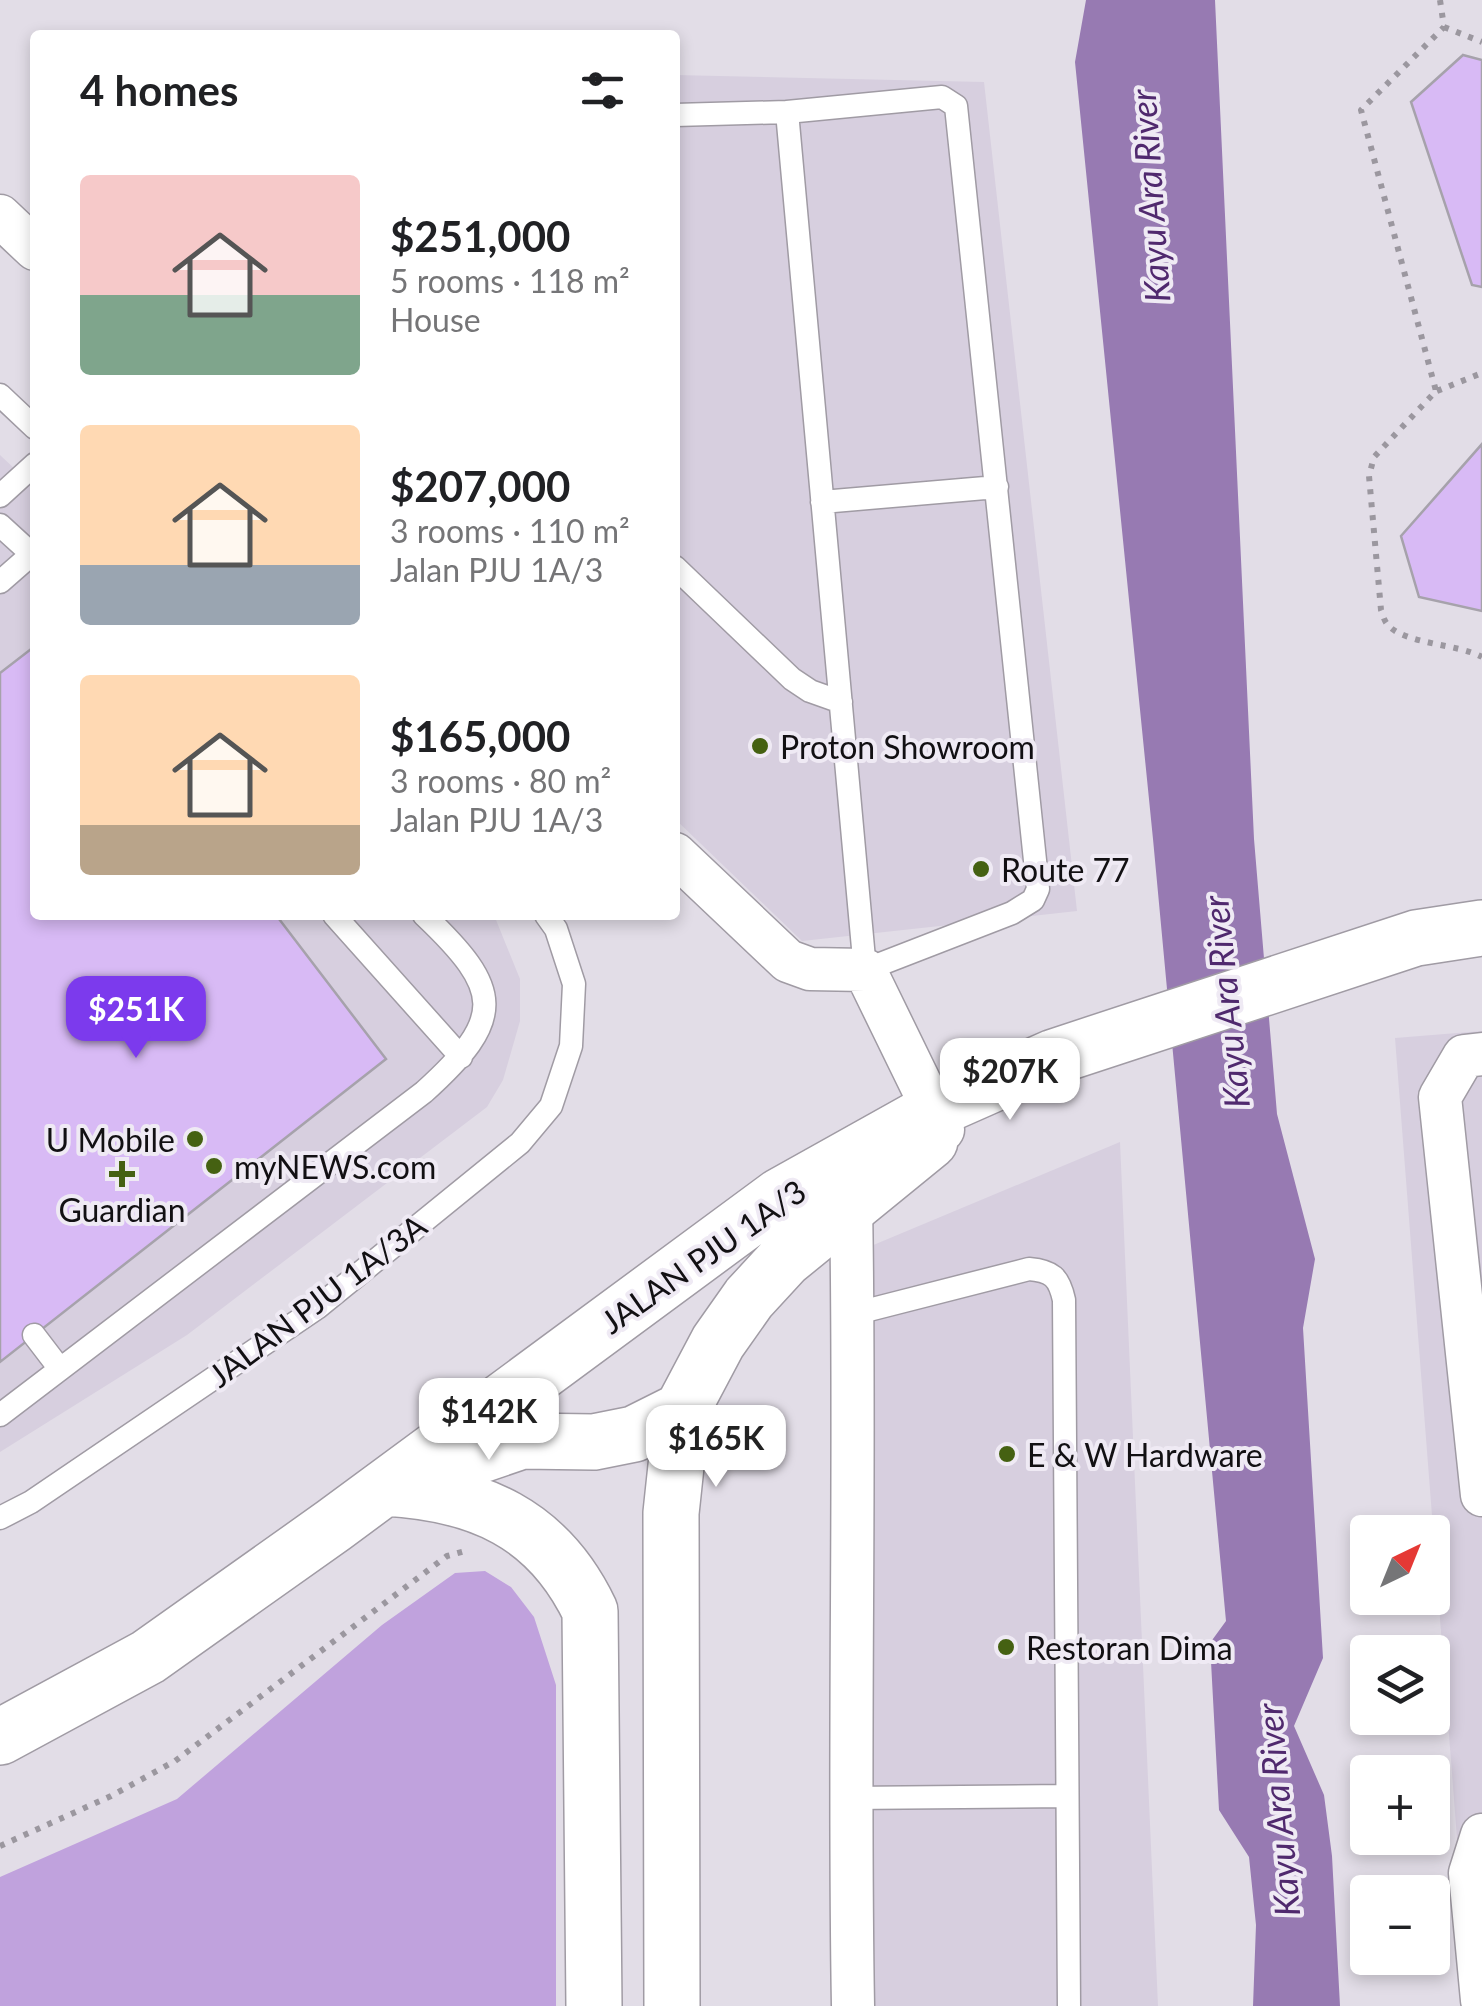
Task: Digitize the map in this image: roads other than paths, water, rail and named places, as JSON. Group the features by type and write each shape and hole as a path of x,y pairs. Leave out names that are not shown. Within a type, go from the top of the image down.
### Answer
{"street":[{"path":"0,216 30,243"},
{"path":"672,2006 671,1512 682,1410 718,1342 749,1298 784,1260 850,1206 939,1120 865,970 810,970 788,961 680,859"},
{"name":"JALAN PJU 1A/3","path":"0,1737 148,1657 780,1196 939,1120 1031,1067 1416,938 1482,928"},
{"path":"1473,1055 1440,1098 1468,1241 1482,1495"},
{"name":"JALAN PJU 1A/3","path":"850,1206 853,1314 849,1798 853,2006"},
{"path":"384,1488 522,1440 594,1442 634,1434 682,1410"},
{"path":"384,1488 422,1490 478,1503 524,1530 552,1553 574,1579 590,1612 594,2006"},
{"path":"1482,1835 1470,1874 1482,2000"}],"lane":[{"path":"680,115 787,112 942,97 956,106 1038,889 1033,900 1012,913 865,970 787,112"},
{"path":"0,395 30,423"},
{"path":"0,496 30,469"},
{"path":"822,502 997,486"},
{"path":"0,525 30,552"},
{"path":"0,582 30,557"},
{"path":"680,572 792,679 810,691 841,702"},
{"path":"338,920 461,1057"},
{"path":"0,1415 409,1104 461,1057 486,1015 483,988 463,952 429,920"},
{"name":"JALAN PJU 1A/3A","path":"0,1518 31,1502 317,1308 520,1142 551,1106 571,1046 574,984 550,920"},
{"path":"853,1314 1029,1268 1047,1270 1060,1280 1064,1300 1069,2006"},
{"path":"34,1335 60,1369"},
{"path":"849,1798 1067,1796"}],"water":[{"name":"Kayu Ara River","path":"1086,0 1215,0 1254,839 1277,1114 1315,1259 1303,1328 1323,1658 1294,1726 1324,1795 1332,1856 1340,2006 1253,2006 1256,1925 1249,1857 1219,1810 1210,1643 1226,1621 1075,62"}],"place":[{"name":"Proton Showroom","path":"760,746"},
{"name":"Route 77","path":"981,869"},
{"name":"U Mobile","path":"195,1139"},
{"name":"myNEWS.com","path":"214,1166"},
{"name":"Guardian","path":"122,1174"},
{"name":"E & W Hardware","path":"1007,1454"},
{"name":"Restoran Dima","path":"1006,1647"}]}
